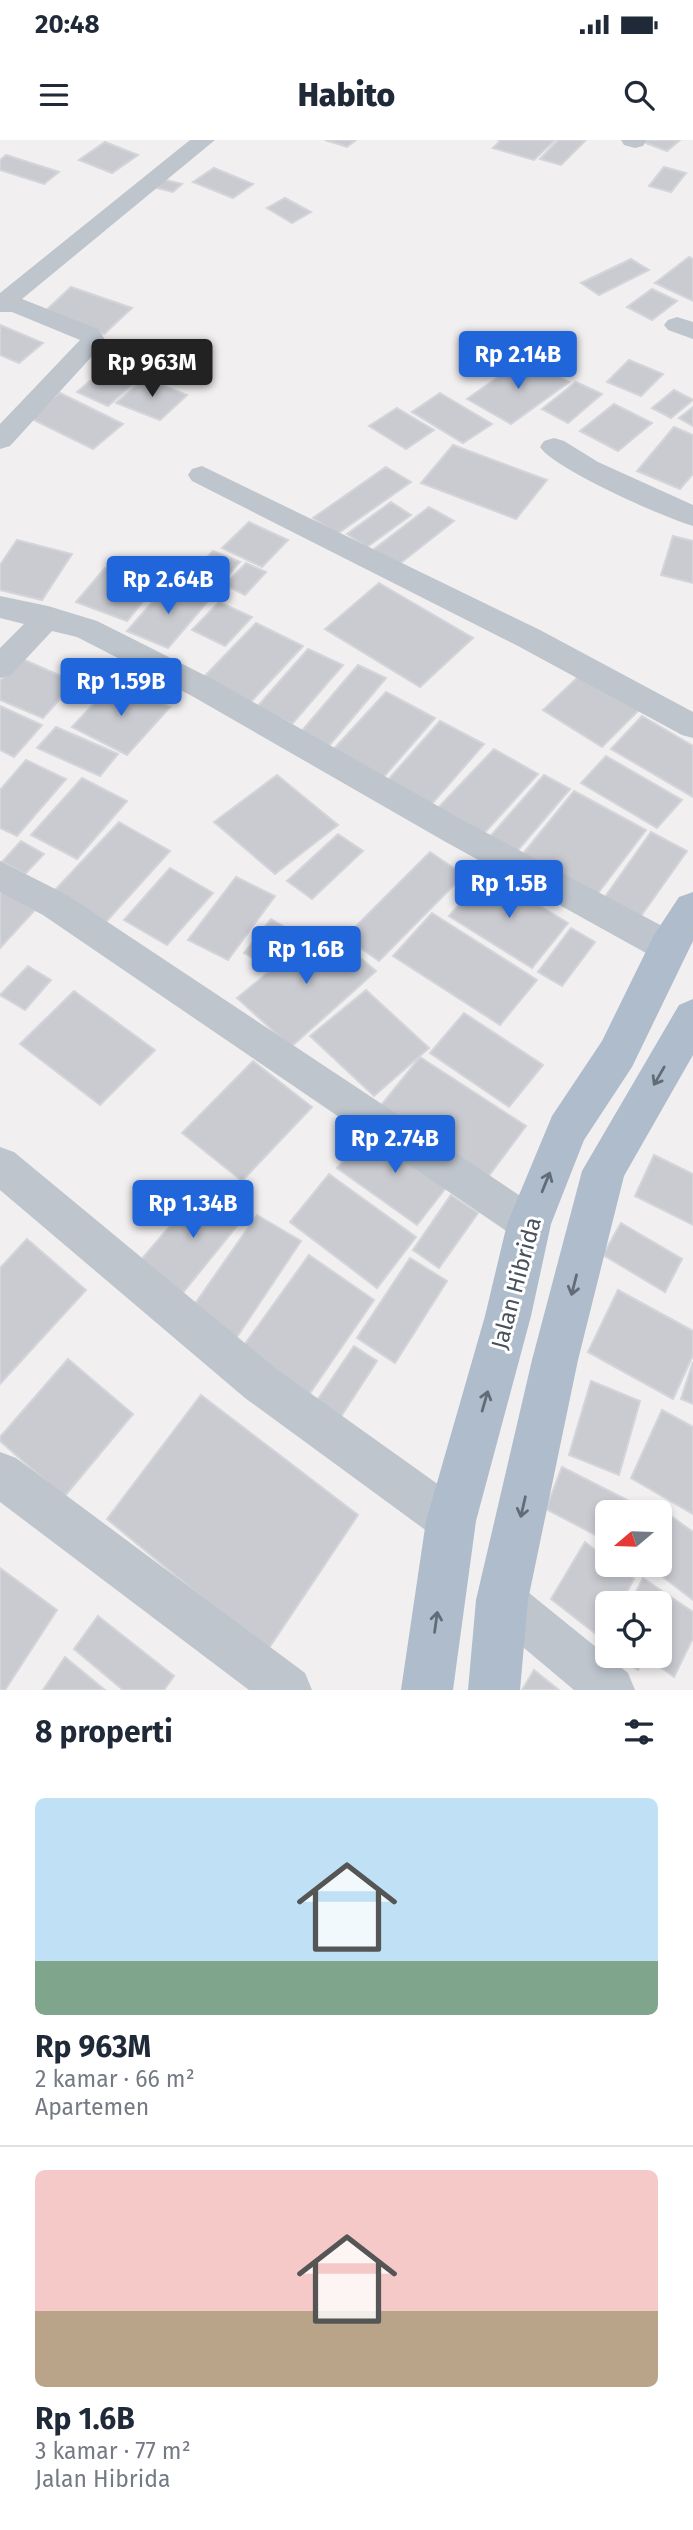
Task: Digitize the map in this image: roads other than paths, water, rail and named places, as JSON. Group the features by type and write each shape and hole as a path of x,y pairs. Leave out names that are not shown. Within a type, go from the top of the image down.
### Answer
{"main road":[{"name":"Jalan Hibrida","path":"427,1690 451,1521 508,1316 529,1224 567,1130 617,1054 668,947 693,908"},
{"path":"494,1690 502,1600 555,1360 604,1171 693,1017"}],"street":[{"path":"1,303 204,140"},
{"path":"0,440 93,341 89,334 1,303"},
{"path":"554,447 588,468 693,516"},
{"path":"202,475 529,638 693,726"},
{"path":"0,607 48,617 86,629 203,688 456,832 668,947"},
{"path":"0,667 48,617"},
{"path":"0,875 55,905 529,1224"},
{"path":"0,1165 260,1383 451,1521"},
{"path":"0,1474 280,1687"},
{"path":"502,1600 611,1690"}]}
